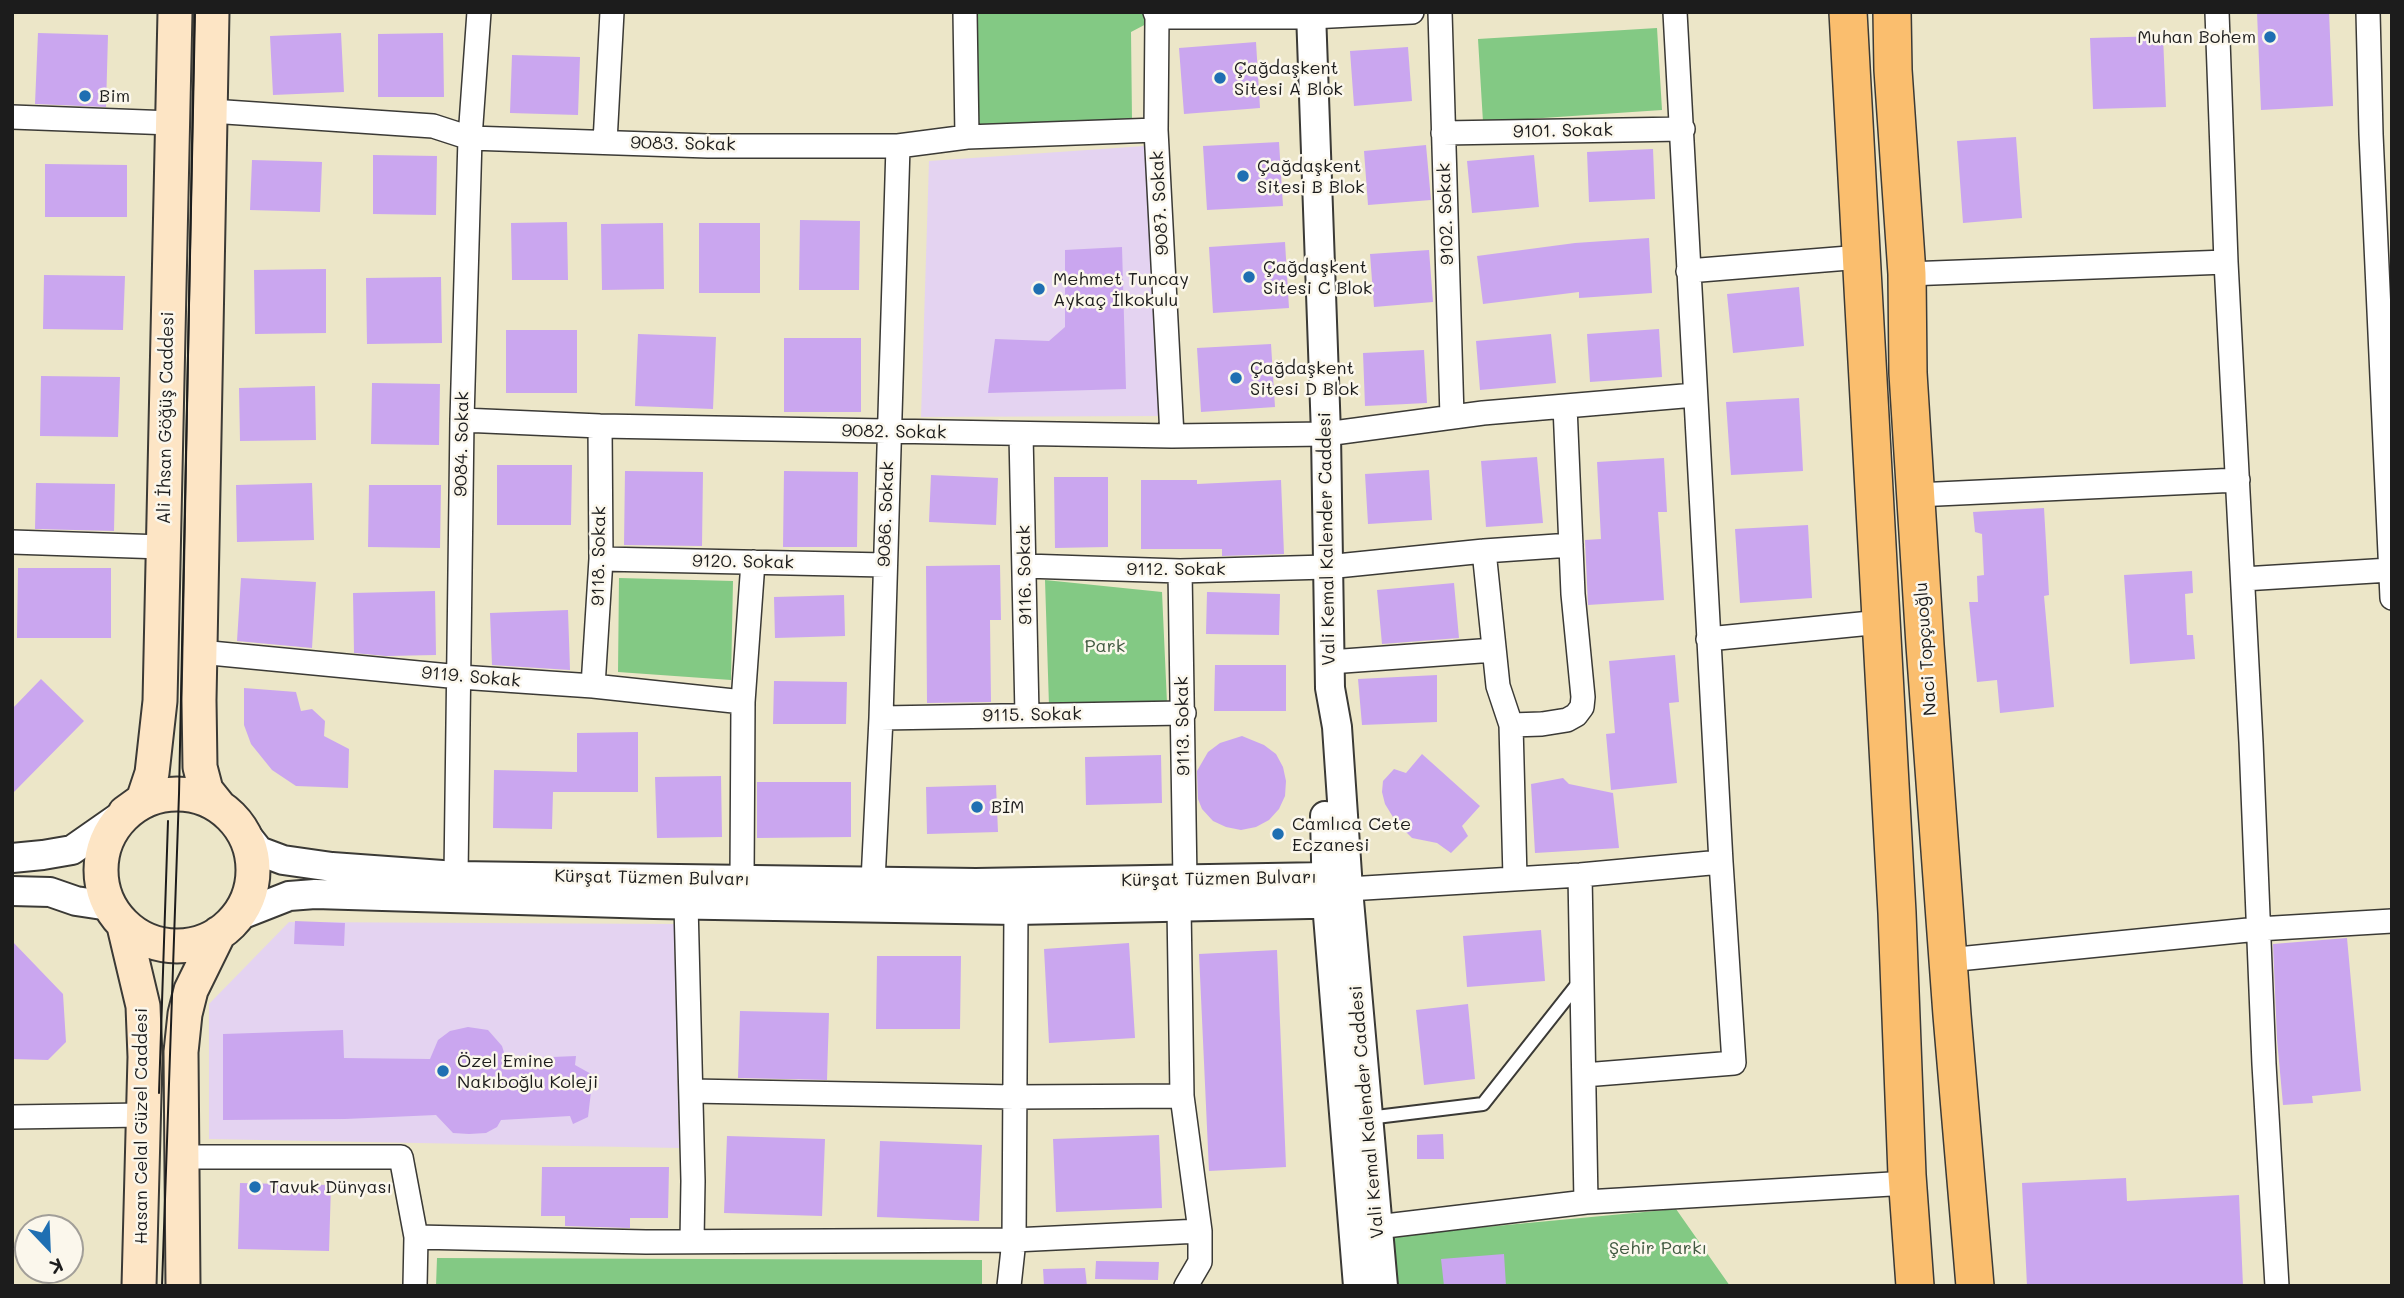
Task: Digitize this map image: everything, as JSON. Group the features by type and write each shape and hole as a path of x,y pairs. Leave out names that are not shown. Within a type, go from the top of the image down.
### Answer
{"main road":[{"name":"Ali İhsan Göğüş Caddesi","path":"125,813 143,800 152,773 160,701 175,12"},
{"path":"183,1286 181,1052 186,1014 191,990 249,893 253,868 248,843 227,813 206,790 200,767 212,12"},
{"path":"1848,12 1915,1286"},
{"name":"Naci Topçuoğlu","path":"1892,12 1893,70 1907,274 1908,373 1948,960 1975,1286"},
{"path":"227,813 195,796 169,794 146,800 125,813 110,833 101,856 101,881 116,916 145,940 174,946 196,944 228,925"},
{"name":"Hasan Celal Güzel Caddesi","path":"116,916 143,1006 139,1286"}],"street":[{"name":"9084. Sokak","path":"456,876 462,420 470,138 479,12"},
{"path":"606,142 612,12"},
{"path":"965,12 967,137"},
{"path":"1156,15 1412,12"},
{"name":"9102. Sokak","path":"1440,12 1452,416"},
{"path":"1584,1075 1734,1063 1708,639 1675,12"},
{"path":"2217,12 2226,262 2277,1286"},
{"path":"2368,12 2392,598"},
{"name":"Vali Kemal Kalender Caddesi","path":"1311,14 1326,434 1330,675 1337,727 1334,890 1358,1286"},
{"name":"9087. Sokak","path":"1156,15 1156,130 1172,436"},
{"name":"9083. Sokak","path":"211,111 433,126 470,138 708,146 898,146 967,137 1156,130"},
{"path":"12,117 172,123"},
{"name":"9101. Sokak","path":"1443,133 1683,129"},
{"name":"9086. Sokak","path":"873,881 881,718 898,146"},
{"path":"1688,271 1861,257"},
{"path":"1907,274 2226,262"},
{"name":"9082. Sokak","path":"462,420 600,426 889,432 1172,436 1326,434 1452,416 1695,395"},
{"path":"1511,724 1542,724 1567,720 1576,715 1582,707 1573,594 1565,406"},
{"name":"9118. Sokak","path":"593,686 601,559 600,426"},
{"name":"9116. Sokak","path":"1021,434 1027,715"},
{"path":"1916,495 2238,480"},
{"path":"12,542 163,547"},
{"name":"9112. Sokak","path":"1025,566 1180,571 1327,567 1571,545"},
{"path":"1484,551 1498,686 1511,724 1515,878"},
{"name":"9120. Sokak","path":"601,559 884,565"},
{"path":"742,880 743,702 753,562"},
{"path":"2243,579 2390,570"},
{"name":"9113. Sokak","path":"1180,571 1184,713 1182,1096 1200,1231 1200,1262 1186,1286"},
{"path":"1708,639 1881,622"},
{"path":"1330,675 1494,650"},
{"name":"9119. Sokak","path":"200,652 460,677 593,686 743,702"},
{"name":"9115. Sokak","path":"881,718 1184,713"},
{"path":"12,858 72,850 125,813"},
{"name":"Kürşat Tüzmen Bulvarı","path":"227,813 259,851 283,860 332,867 456,876 990,883 1182,894"},
{"path":"1334,890 1580,875 1721,862"},
{"path":"1580,875 1586,1202"},
{"name":"Vali Kemal Kalender Caddesi","path":"1334,890 1368,1118 1383,1286"},
{"name":"Kürşat Tüzmen Bulvarı","path":"228,925 289,896 315,894 1016,910 1182,894 1334,890"},
{"path":"12,891 50,892 116,916"},
{"path":"686,904 694,1181 692,1241"},
{"path":"1009,1286 1014,1240 1016,910"},
{"path":"1948,960 2258,929 2392,921"},
{"path":"691,1091 1014,1097 1182,1096"},
{"path":"12,1117 143,1115"},
{"path":"181,1157 401,1157 416,1237 415,1286"},
{"path":"1377,1227 1586,1202 1908,1183"},
{"path":"416,1237 692,1241 1014,1240 1200,1231"}],"lane":[{"path":"1368,1118 1483,1104 1582,978"}],"shaded area":[{"name":"Mehmet Tuncay Aykaç İlkokulu","path":"1145,146 1159,416 921,417 929,161"},
{"name":"Özel Emine Nakıboğlu Koleji","path":"289,922 674,924 679,1148 209,1139 209,1004"}],"green space":[{"path":"976,12 1145,12 1150,22 1131,32 1132,120 977,127"},
{"path":"1657,28 1662,110 1483,122 1478,39"},
{"path":"619,578 733,581 731,680 618,672"},
{"name":"Park","path":"1045,580 1162,592 1167,703 1049,706"},
{"name":"Şehir Parkı","path":"1676,1209 1730,1286 1397,1286 1390,1236"},
{"path":"437,1258 982,1260 982,1286 436,1286"}],"building":[{"path":"2257,12 2329,12 2333,106 2261,110"},
{"path":"38,33 108,35 106,107 35,104"},
{"path":"341,33 344,92 273,95 270,36"},
{"path":"443,33 444,97 378,97 378,34"},
{"path":"2163,36 2166,107 2093,109 2090,38"},
{"name":"Çağdaşkent Sitesi A Blok","path":"1256,42 1260,108 1184,114 1179,48"},
{"path":"1408,47 1412,101 1354,106 1350,51"},
{"path":"512,55 580,57 578,115 510,113"},
{"path":"2016,137 2022,218 1963,223 1957,141"},
{"name":"Çağdaşkent Sitesi B Blok","path":"1279,142 1283,206 1207,210 1203,146"},
{"path":"1426,145 1431,200 1368,205 1364,151"},
{"path":"1653,149 1655,199 1589,202 1587,152"},
{"path":"373,155 437,156 436,215 373,214"},
{"path":"1534,155 1539,207 1472,213 1467,161"},
{"path":"252,160 322,162 320,212 250,210"},
{"path":"45,164 127,165 127,217 45,217"},
{"path":"800,220 860,221 859,290 799,290"},
{"path":"567,222 568,280 512,280 511,223"},
{"path":"663,223 664,289 602,290 601,224"},
{"path":"699,223 760,223 760,293 699,293"},
{"path":"1649,238 1652,293 1579,298 1579,292 1483,304 1477,256 1575,243"},
{"name":"Çağdaşkent Sitesi C Blok","path":"1285,242 1289,308 1213,313 1209,247"},
{"path":"1122,247 1126,389 988,393 995,339 1049,341 1065,327 1065,250"},
{"path":"1429,250 1433,302 1374,307 1370,254"},
{"path":"326,269 326,333 255,334 254,270"},
{"path":"44,275 125,276 123,330 43,329"},
{"path":"441,277 442,343 367,344 366,278"},
{"path":"1799,287 1804,346 1733,353 1727,294"},
{"path":"1659,329 1662,377 1590,382 1587,334"},
{"path":"506,330 577,330 577,393 506,393"},
{"path":"638,334 716,337 713,409 635,406"},
{"path":"1551,334 1556,383 1480,390 1476,341"},
{"path":"784,338 861,338 861,412 784,412"},
{"name":"Çağdaşkent Sitesi D Blok","path":"1271,344 1275,407 1201,412 1197,348"},
{"path":"1424,350 1427,403 1365,406 1363,353"},
{"path":"41,376 120,377 118,437 40,436"},
{"path":"372,383 440,384 439,445 371,444"},
{"path":"315,386 316,440 240,441 239,388"},
{"path":"1799,398 1803,471 1731,475 1726,402"},
{"path":"1537,457 1543,523 1486,527 1481,461"},
{"path":"1664,458 1667,512 1658,512 1664,600 1588,605 1585,540 1601,539 1597,462"},
{"path":"497,465 572,465 571,525 497,525"},
{"path":"1429,470 1432,520 1368,524 1365,474"},
{"path":"625,471 703,472 702,546 624,545"},
{"path":"784,471 858,472 857,547 783,547"},
{"path":"931,475 998,478 996,525 929,522"},
{"path":"1054,477 1108,477 1108,547 1055,548"},
{"path":"1141,480 1197,480 1197,484 1281,480 1284,554 1222,556 1222,549 1141,549"},
{"path":"36,483 115,484 114,531 35,529"},
{"path":"312,483 314,540 237,542 236,485"},
{"path":"369,485 441,485 440,548 368,547"},
{"path":"2044,508 2049,595 2044,596 2054,707 2000,713 1997,680 1977,682 1969,602 1978,602 1977,576 1984,575 1982,534 1975,532 1973,512"},
{"path":"1808,525 1812,598 1740,603 1735,529"},
{"path":"1000,565 1001,620 990,620 991,702 927,703 926,566"},
{"path":"18,568 111,568 111,638 17,638"},
{"path":"2192,571 2193,593 2185,594 2187,635 2193,635 2195,659 2130,664 2124,575"},
{"path":"241,578 316,582 312,648 237,641"},
{"path":"1454,583 1459,638 1382,644 1377,590"},
{"path":"435,591 436,655 386,656 354,653 353,593"},
{"path":"1207,592 1280,594 1279,635 1206,634"},
{"path":"844,595 845,636 775,638 774,597"},
{"path":"568,610 570,670 492,665 490,613"},
{"path":"1675,655 1679,702 1669,703 1677,783 1611,790 1606,734 1615,733 1609,661"},
{"path":"1215,665 1286,665 1286,711 1214,711"},
{"path":"1437,675 1437,722 1362,725 1358,679"},
{"path":"41,679 84,721 12,794 12,709"},
{"path":"774,681 847,682 846,724 773,724"},
{"path":"244,688 296,692 301,711 312,709 325,721 324,736 349,749 348,788 296,786 272,770 251,744 244,725"},
{"path":"638,732 638,792 553,792 552,829 493,828 494,770 577,772 577,733"},
{"path":"1242,736 1264,745 1276,754 1286,781 1285,796 1279,809 1269,820 1256,827 1241,830 1213,821 1202,809 1198,799 1197,771 1208,752 1220,743"},
{"path":"1422,754 1480,806 1462,826 1468,836 1451,853 1437,843 1412,838 1396,822 1385,804 1383,781 1394,769 1406,773"},
{"path":"1161,755 1162,803 1086,805 1085,757"},
{"path":"721,776 722,837 657,838 655,777"},
{"path":"1563,778 1569,784 1613,793 1619,848 1535,853 1531,784"},
{"path":"757,782 851,782 851,837 757,838"},
{"path":"996,785 998,832 927,834 926,787"},
{"path":"295,921 345,923 344,946 294,944"},
{"path":"1541,930 1545,981 1467,987 1463,936"},
{"path":"2347,938 2361,1091 2312,1096 2313,1103 2283,1105 2273,944"},
{"path":"12,941 63,994 66,1042 48,1060 12,1059"},
{"path":"1129,943 1135,1038 1049,1043 1044,949"},
{"path":"1277,950 1286,1167 1209,1171 1199,954"},
{"path":"877,956 961,956 960,1029 876,1029"},
{"path":"1468,1004 1475,1079 1424,1085 1416,1010"},
{"path":"740,1011 829,1013 827,1080 738,1078"},
{"path":"468,1027 488,1030 502,1046 506,1059 576,1056 575,1065 593,1075 588,1117 573,1124 570,1116 501,1120 497,1127 486,1133 469,1134 453,1133 436,1115 223,1120 223,1034 343,1030 344,1058 430,1059 438,1040 450,1031"},
{"path":"1443,1134 1444,1159 1417,1159 1417,1135"},
{"path":"1159,1135 1162,1208 1056,1212 1053,1139"},
{"path":"727,1136 825,1139 822,1216 724,1213"},
{"path":"880,1141 982,1145 979,1221 877,1217"},
{"path":"542,1167 669,1167 668,1218 630,1218 630,1228 565,1226 565,1216 541,1216"},
{"path":"2126,1178 2127,1201 2239,1195 2243,1286 2027,1286 2022,1183"},
{"path":"240,1183 331,1185 329,1251 238,1249"},
{"path":"1504,1254 1506,1286 1444,1286 1441,1259"},
{"path":"1096,1261 1159,1262 1158,1280 1095,1279"},
{"path":"1085,1268 1087,1286 1044,1286 1043,1269"}],"tram line":[{"path":"162,1286 179,794 195,12"},
{"path":"159,1093 168,821"}],"place":[{"name":"Muhan Bohem","path":"2270,37"},
{"name":"Çağdaşkent Sitesi A Blok","path":"1220,78"},
{"name":"Bim","path":"85,96"},
{"name":"Çağdaşkent Sitesi B Blok","path":"1243,176"},
{"name":"Çağdaşkent Sitesi C Blok","path":"1249,277"},
{"name":"Mehmet Tuncay Aykaç İlkokulu","path":"1039,289"},
{"name":"Çağdaşkent Sitesi D Blok","path":"1236,378"},
{"name":"BİM","path":"977,807"},
{"name":"Camlıca Cete Eczanesi","path":"1278,834"},
{"name":"Özel Emine Nakıboğlu Koleji","path":"443,1071"},
{"name":"Tavuk Dünyası","path":"255,1187"}]}
